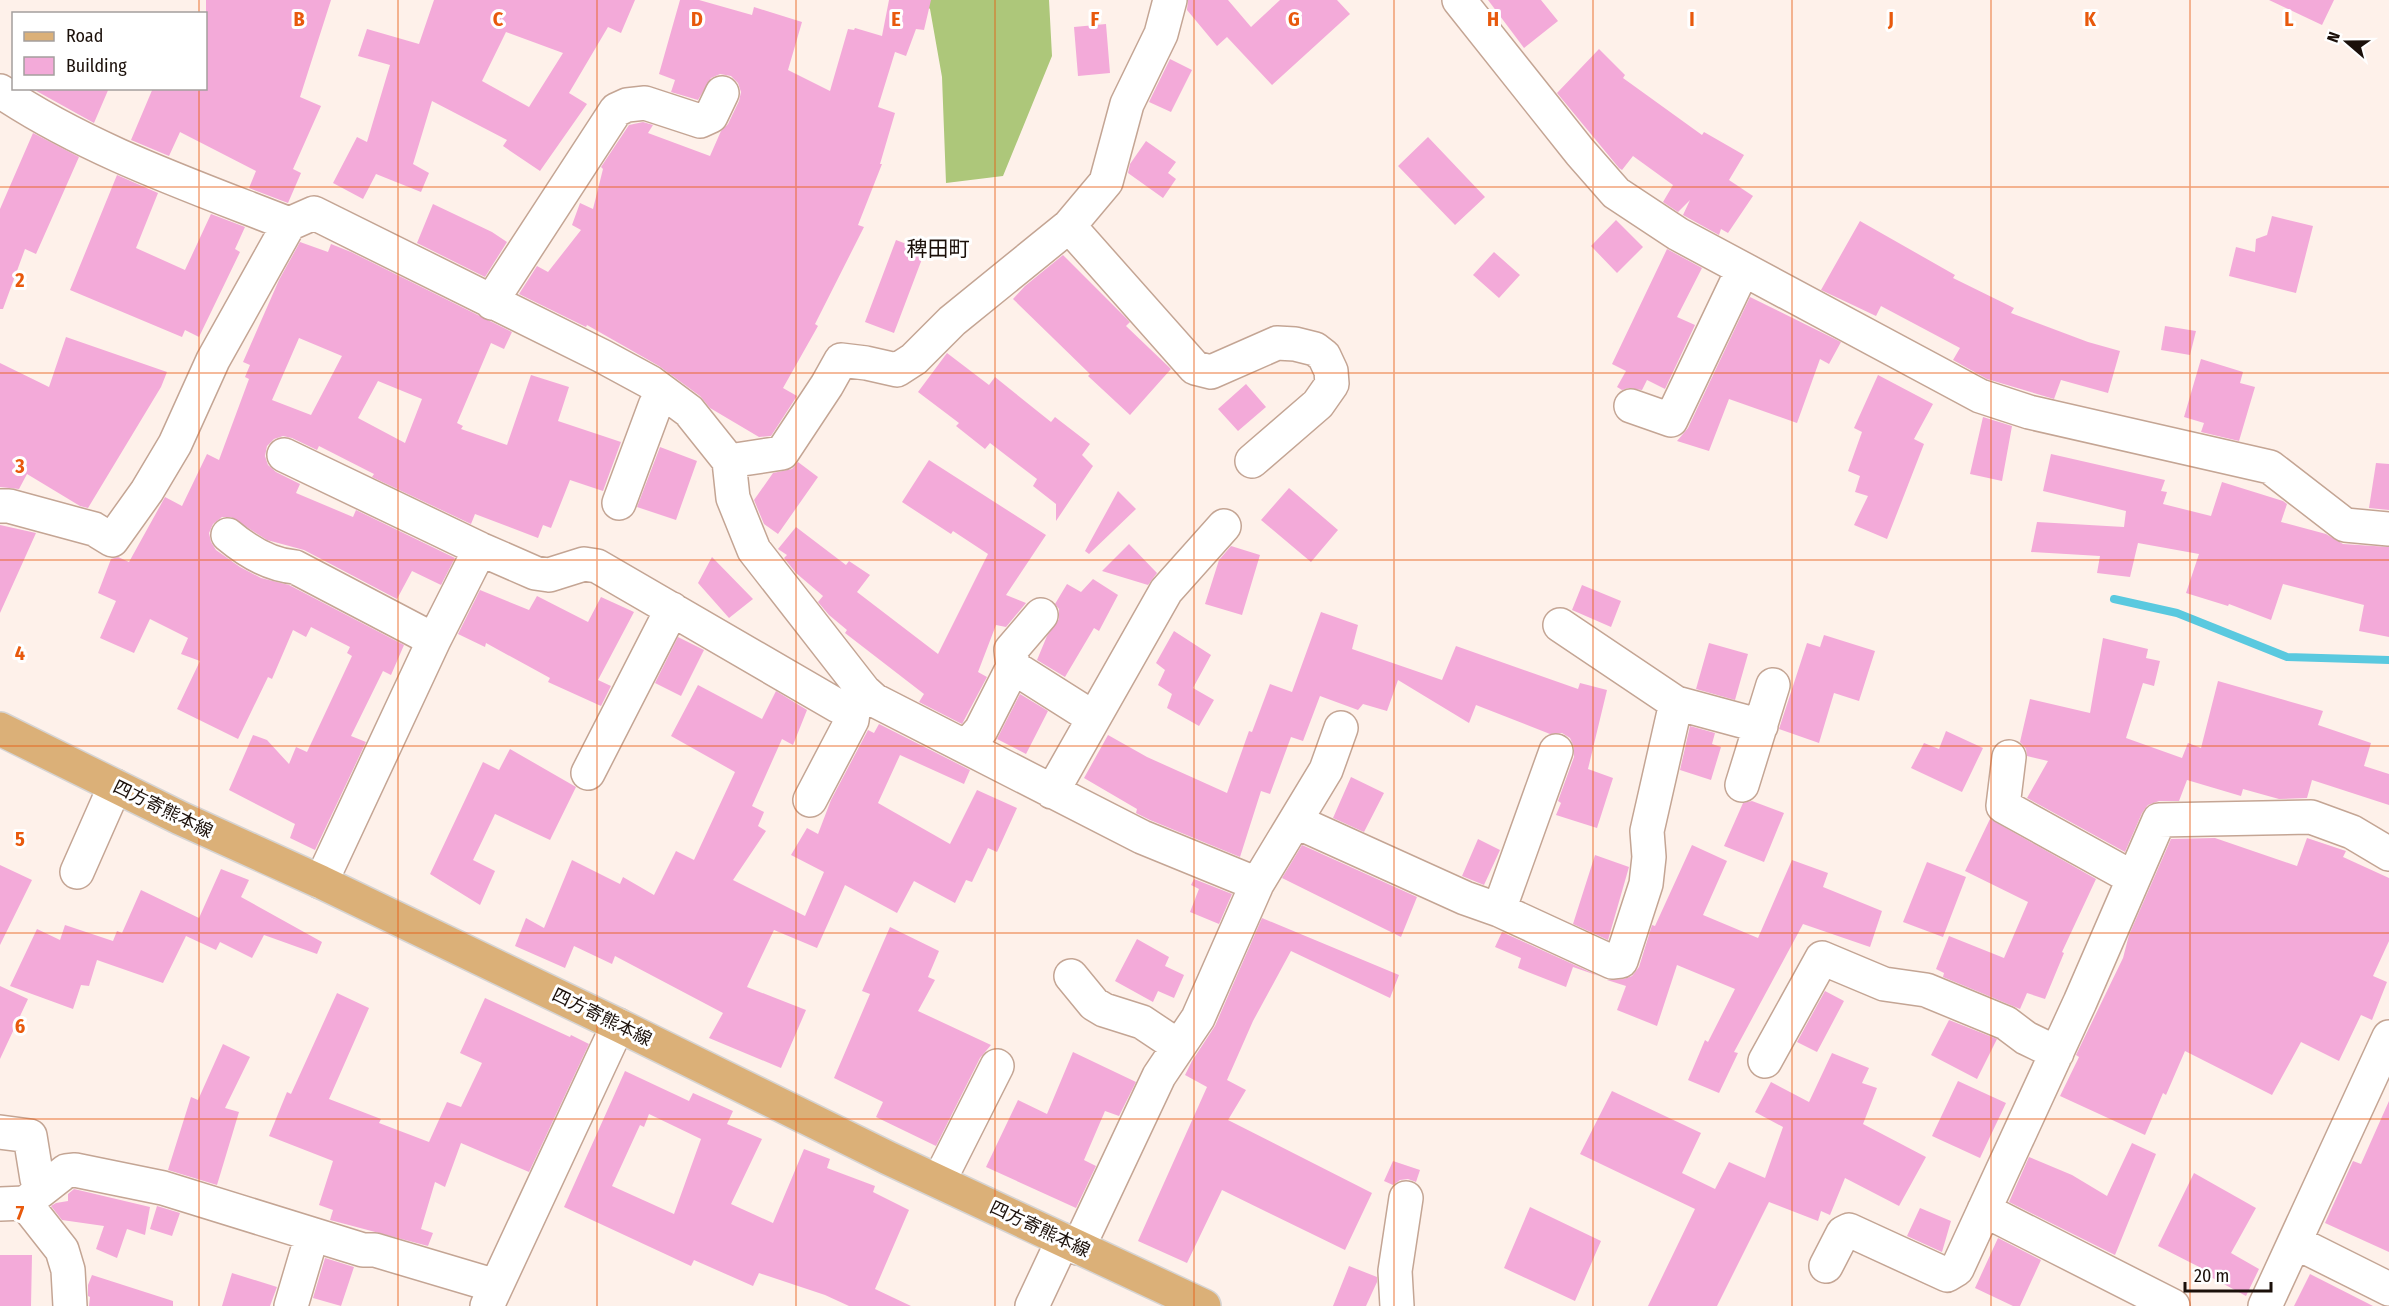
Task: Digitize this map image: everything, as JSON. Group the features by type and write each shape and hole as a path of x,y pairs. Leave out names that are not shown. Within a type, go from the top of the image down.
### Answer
{"main road":[{"name":"四方寄熊本線","path":"0,729 180,818 321,882 1070,1244 1204,1306"}],"street":[{"path":"729,461 782,453 841,360 897,370 914,360 952,321 1069,226 1106,182 1127,104 1161,34 1170,0"},
{"path":"1459,0 1616,194 1678,234 1980,396 2029,412 2270,466 2345,525 2389,529"},
{"path":"0,91 34,113 137,164 289,224"},
{"path":"492,303 616,110 627,105 645,103 700,121 711,116 722,93"},
{"path":"0,506 9,506 94,529 112,540 147,491 175,444 213,360 289,224 314,213 650,382 689,411 729,461 733,498 754,550 859,698"},
{"path":"1069,226 1196,368 1210,372 1277,343 1315,349 1324,356 1332,384 1318,404 1252,461"},
{"path":"1631,406 1671,420 1743,269"},
{"path":"619,503 662,392"},
{"path":"284,455 535,573 549,575 584,564 597,566 838,706 859,698 874,700 1142,837 1257,884"},
{"path":"1052,792 1092,717 1166,591 1224,526"},
{"path":"228,535 242,547 277,566 295,567 434,640"},
{"path":"321,882 434,640 480,549"},
{"path":"588,773 672,609"},
{"path":"966,747 981,730 1013,667 1011,650 1041,615"},
{"path":"1560,625 1676,703 1761,726"},
{"path":"1013,667 1092,717"},
{"path":"1742,785 1773,685"},
{"path":"810,800 852,720 859,698"},
{"path":"1297,822 1612,962 1621,961 1646,884 1649,857 1647,831 1676,703"},
{"path":"1032,1306 1070,1244 1159,1076 1198,1018 1257,884 1297,822 1326,770 1341,728"},
{"path":"1499,910 1556,751"},
{"path":"2008,757 2003,806 2133,878"},
{"path":"77,873 116,786"},
{"path":"1826,1266 1843,1233 1849,1230 1947,1275 1956,1269 2057,1053 2159,820 2311,817 2352,832 2389,854"},
{"path":"1765,1061 1822,958 1884,984 1926,990 2006,1023 2026,1038 2057,1053"},
{"path":"1071,976 1094,1004 1104,1010 1142,1022 1178,1046"},
{"path":"22,1198 66,1171 75,1170 163,1188 363,1250 375,1250 491,1296 618,1025"},
{"path":"2265,1306 2389,1037"},
{"path":"939,1181 997,1066"},
{"path":"0,1132 30,1136 37,1179 22,1198"},
{"path":"22,1198 63,1250 68,1270 70,1306"},
{"path":"1397,1306 1395,1271 1406,1198"},
{"path":"1984,1210 2173,1306"},
{"path":"291,1306 312,1235"},
{"path":"2295,1242 2389,1288"}],"green space":[{"path":"920,0 1049,0 1052,56 1003,176 946,183 942,77 930,9"}],"building":[{"path":"206,0 331,0 300,97 321,106 293,169 301,173 288,203 249,188 256,171 180,132 169,156 131,140 152,90 207,90"},
{"path":"434,0 635,0 621,33 608,27 569,93 587,104 540,171 503,146 507,140 432,101 413,164 429,173 421,192 376,174 363,199 333,183 357,137 367,142 390,65 358,56 367,29 419,44","holes":["506,32 563,53 529,107 482,81"]},
{"path":"680,0 699,0 752,15 754,7 802,22 788,70 830,91 848,29 854,30 855,28 882,36 889,0 931,0 924,30 916,29 906,56 895,52 878,107 895,113 880,164 882,164 858,225 864,227 815,324 818,326 783,388 797,396 771,436 759,437 710,408 700,396 659,366 587,325 586,327 519,294 537,266 548,272 581,230 572,225 580,203 593,209 603,169 601,167 629,125 643,122 653,125 648,133 710,156 721,131 728,124 741,92 738,83 731,76 720,74 711,78 698,100 671,92 675,80 659,74"},
{"path":"1188,0 1228,0 1251,27 1280,0 1337,0 1350,14 1272,85 1227,37 1217,46 1187,10"},
{"path":"1488,0 1541,0 1558,21 1524,48"},
{"path":"2269,0 2334,0 2322,25"},
{"path":"1106,24 1110,73 1078,76 1074,27"},
{"path":"1599,49 1625,75 1623,78 1702,135 1704,132 1744,155 1729,180 1753,196 1728,233 1721,229 1719,235 1683,215 1690,200 1678,212 1663,202 1673,185 1633,156 1622,170 1619,168 1557,93"},
{"path":"1170,59 1192,70 1171,112 1149,102"},
{"path":"35,90 108,90 94,123"},
{"path":"33,133 79,157 36,254 25,249 3,309 0,309 0,209"},
{"path":"1428,137 1485,197 1455,225 1398,166"},
{"path":"1146,141 1176,162 1168,173 1176,179 1163,198 1128,173 1130,164"},
{"path":"117,175 158,193 136,248 185,270 211,214 245,227 235,249 240,252 199,337 185,330 182,337 70,290"},
{"path":"433,204 492,232 507,242 485,277 417,243"},
{"path":"2272,216 2313,226 2296,293 2229,276 2236,247 2255,252 2256,239 2267,235"},
{"path":"1616,220 1643,247 1617,273 1591,246"},
{"path":"1860,221 1955,275 1953,278 2014,308 2011,313 2088,342 2120,351 2108,393 2061,380 2054,399 1987,379 1953,360 1960,348 1881,306 1876,316 1821,290"},
{"path":"896,240 925,251 894,333 865,322"},
{"path":"300,242 328,252 331,244 512,332 504,349 491,343 457,423 463,426 461,429 507,445 531,375 569,387 558,421 621,442 603,491 570,480 551,528 543,525 538,538 475,514 471,524 372,477 374,474 319,446 317,450 283,436 274,439 267,446 265,456 268,465 276,472 300,484 296,493 353,517 356,510 455,558 441,585 412,571 397,599 304,550 267,540 231,517 222,517 213,524 209,533 216,550 240,567 261,578 289,585 404,645 391,675 383,671 351,736 366,742 315,850 290,838 295,824 229,790 253,735 267,740 289,764 296,747 307,752 352,656 347,653 350,647 311,627 306,637 293,630 272,679 268,677 238,739 177,709 200,661 181,654 188,638 150,619 134,653 100,638 116,601 98,593 111,559 118,557 129,562 165,497 182,506 207,454 219,460 249,379 245,377 250,365 243,362 279,280","holes":["299,338 342,356 311,415 272,400","378,381 422,399 405,443 358,418"]},
{"path":"1667,249 1702,268 1677,317 1695,325 1665,389 1647,380 1642,390 1628,388 1622,390 1617,387 1626,371 1612,364"},
{"path":"1494,252 1520,275 1499,298 1473,275"},
{"path":"1063,255 1130,322 1126,326 1171,369 1130,415 1088,376 1090,374 1013,299 1025,286"},
{"path":"1750,297 1841,342 1829,364 1820,359 1797,423 1729,399 1709,451 1677,441 1688,428"},
{"path":"2165,326 2196,331 2190,355 2161,350"},
{"path":"66,337 167,372 161,387 88,508 80,506 27,474 19,489 0,487 0,363 49,387"},
{"path":"947,353 989,385 995,377 1051,422 1055,417 1090,444 1082,455 1093,466 1056,521 1056,504 1033,486 1037,479 990,443 985,449 956,426 959,423 918,392"},
{"path":"2201,359 2243,372 2240,383 2255,387 2239,441 2201,432 2204,423 2184,417"},
{"path":"1878,375 1933,404 1914,439 1924,444 1887,539 1854,525 1868,496 1855,492 1860,476 1848,471 1862,432 1854,428"},
{"path":"1246,384 1266,407 1238,431 1218,409"},
{"path":"1983,417 2012,426 2002,481 1970,474"},
{"path":"660,447 697,461 676,520 637,507"},
{"path":"2051,454 2165,480 2161,491 2167,492 2163,504 2211,516 2222,482 2283,501 2287,504 2281,522 2326,534 2343,544 2389,547 2389,637 2359,631 2364,605 2283,584 2271,620 2229,604 2228,606 2186,593 2199,554 2138,543 2130,577 2097,573 2100,556 2031,552 2037,522 2124,527 2126,511 2043,491"},
{"path":"929,460 1046,535 1006,595 1026,603 1006,627 996,625 978,672 987,677 962,724 919,702 924,694 845,633 847,630 818,602 823,596 796,573 784,558 787,555 778,549 796,527 846,565 849,561 870,575 857,592 938,654 988,554 953,531 951,534 902,502"},
{"path":"798,462 818,477 778,534 764,524 754,500 773,473 792,469"},
{"path":"2376,463 2389,464 2389,510 2369,508"},
{"path":"1289,488 1338,530 1311,562 1261,520"},
{"path":"1118,491 1136,509 1089,554 1085,551"},
{"path":"0,525 36,533 0,613"},
{"path":"1129,544 1157,573 1148,585 1102,571"},
{"path":"1231,546 1260,555 1242,615 1205,604 1219,560"},
{"path":"712,557 753,599 729,618 698,583"},
{"path":"1093,579 1118,595 1099,631 1094,628 1065,677 1037,660 1047,636 1059,619 1059,609 1055,604 1067,584 1081,592"},
{"path":"1582,585 1621,601 1611,627 1572,610"},
{"path":"480,590 529,610 537,596 588,622 601,597 634,612 598,680 611,686 601,706 548,682 550,678 486,643 485,647 458,634"},
{"path":"1321,612 1358,625 1352,649 1442,680 1456,646 1578,689 1580,683 1607,690 1588,769 1613,778 1597,828 1556,815 1561,803 1558,801 1574,757 1574,747 1570,738 1562,733 1550,734 1476,705 1469,723 1398,680 1387,711 1363,704 1358,710 1320,696 1303,741 1291,737 1270,794 1261,791 1240,857 1136,813 1137,809 1084,778 1108,735 1147,757 1227,793 1249,731 1252,732 1270,684 1292,692"},
{"path":"1174,631 1211,655 1193,688 1214,700 1199,726 1167,708 1172,694 1158,685 1165,670 1156,663"},
{"path":"1824,635 1875,651 1859,701 1834,693 1819,743 1779,729 1807,643 1820,647"},
{"path":"678,637 704,650 681,696 655,683"},
{"path":"2103,638 2148,649 2146,658 2160,661 2154,686 2143,683 2126,738 2182,758 2188,743 2201,748 2218,681 2323,711 2318,725 2371,743 2364,766 2389,774 2389,805 2312,780 2307,798 2279,799 2243,789 2241,796 2187,780 2179,801 2159,801 2148,805 2142,813 2125,852 2027,798 2048,761 2027,756 2026,749 2020,742 2030,699 2090,713"},
{"path":"1709,643 1748,654 1735,700 1696,689"},
{"path":"698,685 762,719 776,691 807,710 793,745 782,739 752,806 764,812 758,826 766,831 733,880 805,916 824,872 791,855 807,828 818,834 831,800 868,730 874,733 879,724 970,770 964,784 900,755 878,803 950,844 977,790 1017,808 997,852 988,848 972,882 966,880 955,903 914,881 897,913 845,885 817,948 774,930 747,987 806,1010 781,1068 709,1038 723,1013 615,956 612,964 574,946 565,968 515,946 526,918 544,928 572,860 620,884 623,877 654,895 676,851 694,860 735,772 671,736"},
{"path":"1020,694 1048,711 1026,754 997,739"},
{"path":"1690,726 1715,733 1712,744 1721,747 1711,780 1680,770"},
{"path":"1946,731 1983,748 1962,792 1911,768 1924,743 1939,749"},
{"path":"510,749 576,787 550,840 495,814 473,860 495,871 480,905 430,874 483,762 499,770"},
{"path":"1351,777 1384,793 1364,832 1333,818"},
{"path":"1752,801 1784,813 1764,862 1724,846 1743,803"},
{"path":"1990,819 2096,879 2062,952 2064,953 2045,999 2027,993 2020,1009 1943,977 1944,973 1936,969 1949,936 2004,958 2028,902 1965,871"},
{"path":"2215,838 2297,866 2307,838 2346,851 2343,857 2389,878 2389,941 2373,976 2387,982 2372,1020 2361,1015 2339,1061 2301,1042 2272,1095 2185,1051 2166,1095 2163,1093 2145,1135 2060,1096 2079,1057 2076,1055 2123,958 2129,935 2171,839"},
{"path":"1478,839 1500,850 1484,885 1462,876"},
{"path":"1302,845 1417,897 1401,937 1282,878"},
{"path":"1692,845 1727,861 1703,915 1758,938 1792,860 1828,873 1823,887 1882,911 1870,947 1803,924 1734,1052 1738,1053 1719,1093 1688,1080 1705,1040 1708,1042 1735,989 1677,965 1657,1026 1617,1010 1626,986 1607,980 1632,976 1639,967 1652,925 1655,926"},
{"path":"1595,855 1629,867 1608,940 1573,924"},
{"path":"1927,862 1966,877 1943,937 1903,922"},
{"path":"0,865 32,880 0,945"},
{"path":"221,869 249,880 241,897 322,942 317,954 264,935 252,958 220,942 216,950 186,936 163,983 97,960 89,986 81,985 73,1009 10,986 37,929 60,940 65,925 113,941 117,931 122,933 141,890 199,918"},
{"path":"1194,879 1232,894 1219,924 1190,912 1199,889 1191,885"},
{"path":"1262,918 1399,975 1390,998 1291,951 1253,1021 1227,1080 1246,1090 1228,1120 1372,1193 1345,1250 1222,1190 1187,1263 1138,1241 1207,1087 1185,1075 1215,1026"},
{"path":"890,927 939,951 928,977 935,980 918,1011 991,1045 980,1058 936,1146 876,1117 883,1102 834,1078 870,994 862,991"},
{"path":"1502,932 1599,976 1573,967 1566,987 1518,968 1521,958 1495,947"},
{"path":"1137,939 1169,957 1165,966 1184,975 1174,998 1158,991 1153,1002 1115,981"},
{"path":"0,986 28,999 0,1059"},
{"path":"1825,991 1844,1001 1817,1052 1797,1042"},
{"path":"337,993 369,1008 329,1099 381,1119 379,1123 429,1142 447,1102 461,1107 482,1063 460,1053 485,998 589,1044 529,1172 461,1143 445,1187 435,1182 421,1229 433,1233 428,1246 330,1220 333,1210 319,1205 333,1161 269,1136 287,1092 291,1094"},
{"path":"1949,1020 1997,1039 1977,1079 1931,1055"},
{"path":"223,1044 250,1057 225,1108 239,1112 217,1185 168,1170 191,1097 198,1100"},
{"path":"1073,1052 1136,1082 1119,1116 1105,1111 1084,1160 1096,1166 1076,1208 986,1167 1018,1100 1047,1114"},
{"path":"1832,1053 1869,1068 1862,1083 1877,1088 1863,1124 1926,1157 1899,1206 1845,1178 1830,1215 1821,1211 1818,1221 1769,1202 1717,1306 1648,1306 1695,1209 1580,1154 1612,1091 1701,1133 1682,1173 1715,1189 1729,1162 1765,1178 1783,1127 1755,1112 1771,1082 1809,1102"},
{"path":"625,1071 689,1101 693,1093 733,1111 727,1124 762,1139 731,1204 773,1223 804,1149 830,1159 827,1168 875,1186 873,1192 909,1210 875,1289 911,1306 849,1306 825,1295 759,1273 753,1286 694,1260 691,1266 564,1207","holes":["649,1114 701,1139 674,1214 612,1186 640,1125 644,1127"]},
{"path":"1958,1081 2006,1103 1980,1158 1932,1136"},
{"path":"2389,1101 2389,1252 2325,1223 2353,1161 2361,1164"},
{"path":"2132,1143 2156,1154 2115,1255 2009,1202 2029,1157 2072,1175 2107,1196"},
{"path":"1393,1161 1420,1170 1416,1182 1408,1179 1400,1180 1393,1185 1384,1181"},
{"path":"2194,1173 2256,1208 2231,1253 2259,1269 2246,1296 2207,1275 2209,1272 2158,1246"},
{"path":"74,1189 150,1207 145,1235 127,1229 117,1258 96,1249 104,1226 62,1220 51,1206 68,1201 68,1194"},
{"path":"157,1206 180,1213 172,1236 150,1229"},
{"path":"1530,1207 1601,1241 1575,1301 1504,1268"},
{"path":"1920,1208 1951,1221 1942,1252 1907,1236"},
{"path":"1998,1238 2041,1260 2020,1306 2013,1306 1975,1288"},
{"path":"0,1255 32,1255 31,1306 0,1306"},
{"path":"325,1258 354,1267 341,1306 313,1298"},
{"path":"1349,1266 1377,1277 1366,1306 1333,1306"},
{"path":"232,1273 277,1287 270,1306 222,1306"},
{"path":"2310,1274 2373,1306 2294,1306"},
{"path":"92,1275 173,1301 173,1306 89,1306 88,1285"}],"waterway":[{"path":"2114,599 2177,613 2287,657 2389,660"}],"district":[{"name":"稗田町","path":"938,249"}]}
